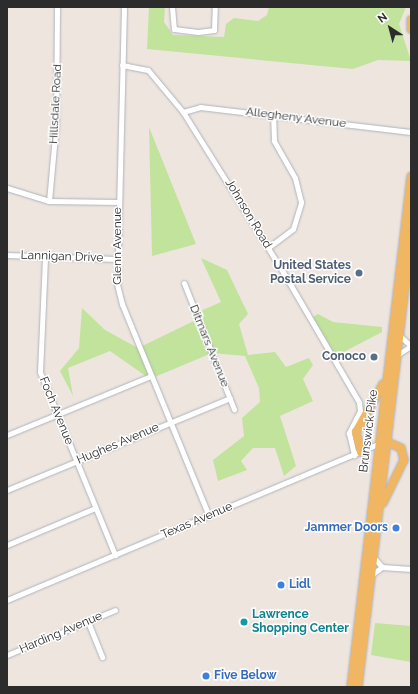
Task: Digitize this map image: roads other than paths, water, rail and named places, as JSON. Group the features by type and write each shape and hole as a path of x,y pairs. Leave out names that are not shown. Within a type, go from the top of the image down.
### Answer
{"main road":[{"path":"411,20 411,29"},
{"name":"Brunswick Pike","path":"358,687 374,558 389,362 411,177"},
{"name":"Brunswick Pike","path":"351,687 383,442 399,335 411,234"},
{"path":"358,453 356,432 377,401 389,362"},
{"path":"376,529 388,487 404,460 401,448 383,442"}],"street":[{"name":"Hillsdale Road","path":"49,201 56,124 57,7"},
{"name":"Glenn Avenue","path":"124,7 116,259 119,295 209,516"},
{"path":"172,7 174,29 198,32 214,30 215,7"},
{"name":"Johnson Road","path":"122,65 148,70 183,112 269,247 360,402 360,410 349,438 358,453"},
{"name":"Allegheny Avenue","path":"183,112 200,107 411,132"},
{"path":"269,247 293,229 301,202 295,178 272,136 274,115"},
{"path":"7,188 49,201 118,202"},
{"name":"Lannigan Drive","path":"7,255 45,258 116,259"},
{"name":"Foch Avenue","path":"45,258 44,335 39,366 57,414 115,555"},
{"name":"Ditmars Avenue","path":"184,283 234,409"},
{"path":"396,355 411,346 399,335"},
{"path":"7,435 151,376"},
{"name":"Hughes Avenue","path":"7,490 230,398"},
{"name":"Texas Avenue","path":"7,600 383,442"},
{"path":"7,545 96,508"},
{"path":"374,558 382,567"},
{"path":"371,575 382,567 411,570"},
{"name":"Harding Avenue","path":"7,655 115,610"},
{"path":"88,622 102,657"}],"place":[{"name":"United States Postal Service","path":"359,273"},
{"name":"Conoco","path":"374,357"},
{"name":"Jammer Doors","path":"396,528"},
{"name":"Lidl","path":"281,585"},
{"name":"Lawrence Shopping Center","path":"244,622"},
{"name":"Five Below","path":"206,676"}]}
